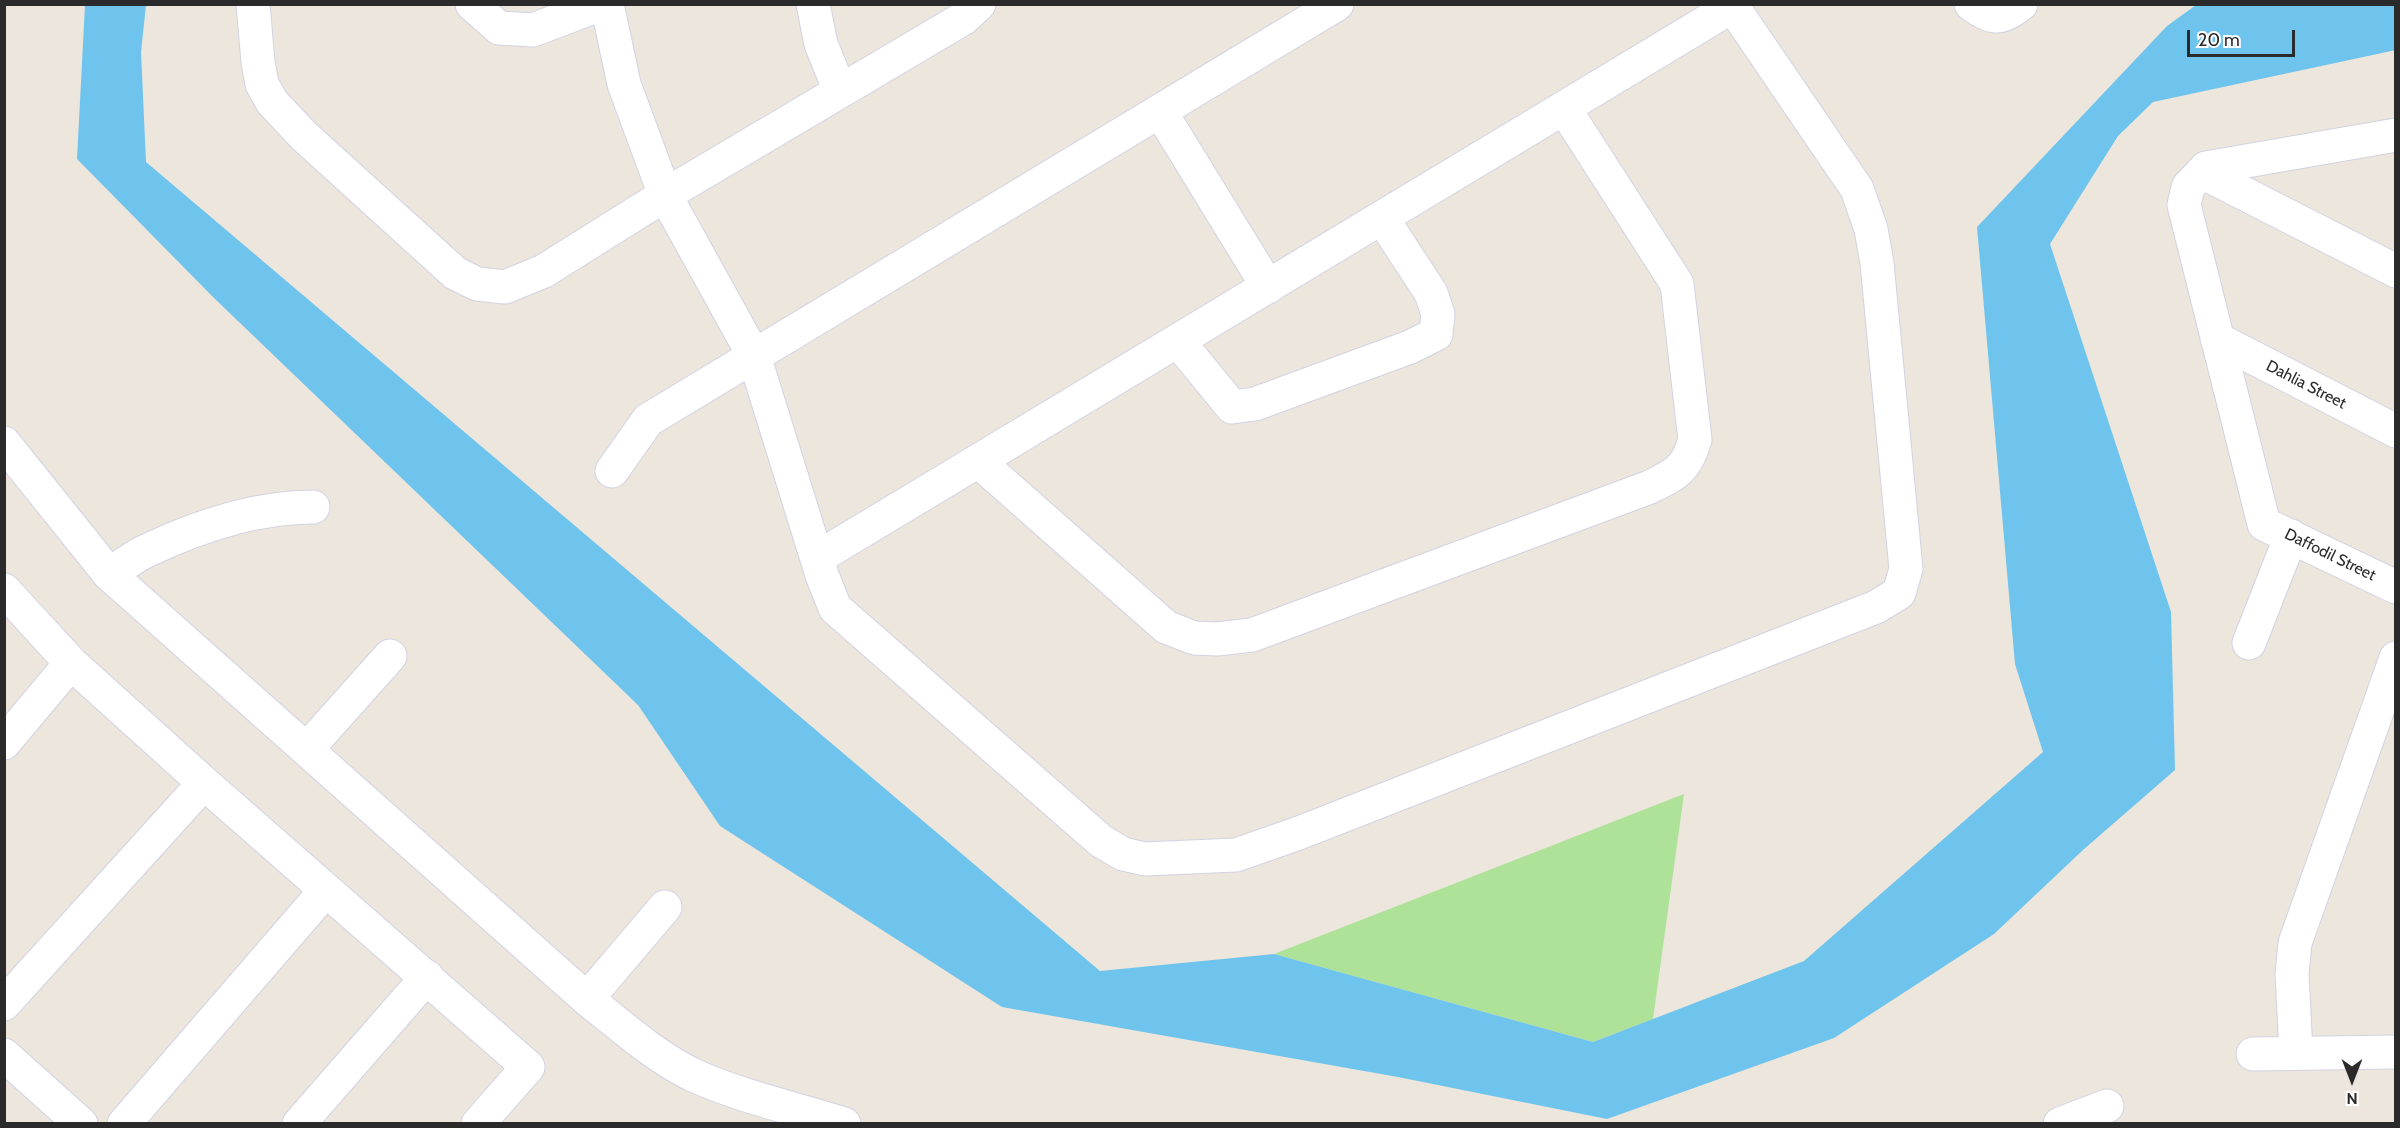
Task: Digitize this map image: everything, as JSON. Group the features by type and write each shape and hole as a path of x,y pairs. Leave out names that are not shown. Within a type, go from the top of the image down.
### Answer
{"street":[{"path":"253,4 262,84 272,102 304,136 455,273 477,284 505,287 544,271 665,195 964,18 979,4"},
{"path":"472,4 499,28 533,30 601,4"},
{"path":"607,4 624,84 665,195 754,356 817,558 835,608 1101,841 1123,854 1145,859 1236,855 1299,834 1876,607 1899,593 1906,569 1878,275 1871,229 1857,189 1735,5 817,558"},
{"path":"813,4 821,44 840,91"},
{"path":"612,471 648,420 1337,4"},
{"path":"1971,4 1987,16 2007,16 2021,4"},
{"path":"978,461 1166,627 1194,638 1217,639 1252,635 1650,487 1672,475 1689,459 1695,440 1677,284 1564,108"},
{"path":"1160,111 1268,287"},
{"path":"2249,643 2277,530 2217,339 2184,205 2188,187 2206,168 2396,135"},
{"path":"2202,172 2396,271"},
{"path":"1178,341 1232,406 1255,404 1410,347 1436,334 1438,314 1431,293 1382,218"},
{"name":"Dahlia Street","path":"2217,339 2396,431"},
{"path":"4,443 109,574 587,999 654,1052 690,1073 713,1083 844,1124"},
{"path":"109,574 143,553 236,518 283,507 313,507"},
{"name":"Daffodil Street","path":"2277,530 2396,587"},
{"path":"4,590 72,663 204,783 528,1067 478,1124"},
{"path":"307,749 390,656"},
{"path":"2296,1053 2292,974 2295,943 2396,658"},
{"path":"4,743 72,663"},
{"path":"4,1004 204,783"},
{"path":"124,1124 326,890"},
{"path":"587,999 665,907"},
{"path":"299,1124 427,977"},
{"path":"2253,1054 2396,1052"},
{"path":"4,1055 81,1124"},
{"path":"2060,1124 2107,1106"}],"green space":[{"path":"1684,794 1653,1019 1593,1042 1274,954"}],"water":[{"path":"85,5 146,5 141,52 146,162 1100,971 1274,954 1593,1042 1804,961 2043,752 2015,664 1977,227 2167,26 2196,5 2395,5 2396,50 2153,102 2118,136 2050,244 2171,612 2175,770 2083,850 1994,934 1834,1038 1607,1119 1398,1077 1002,1007 720,826 638,705 214,298 77,159"}]}
